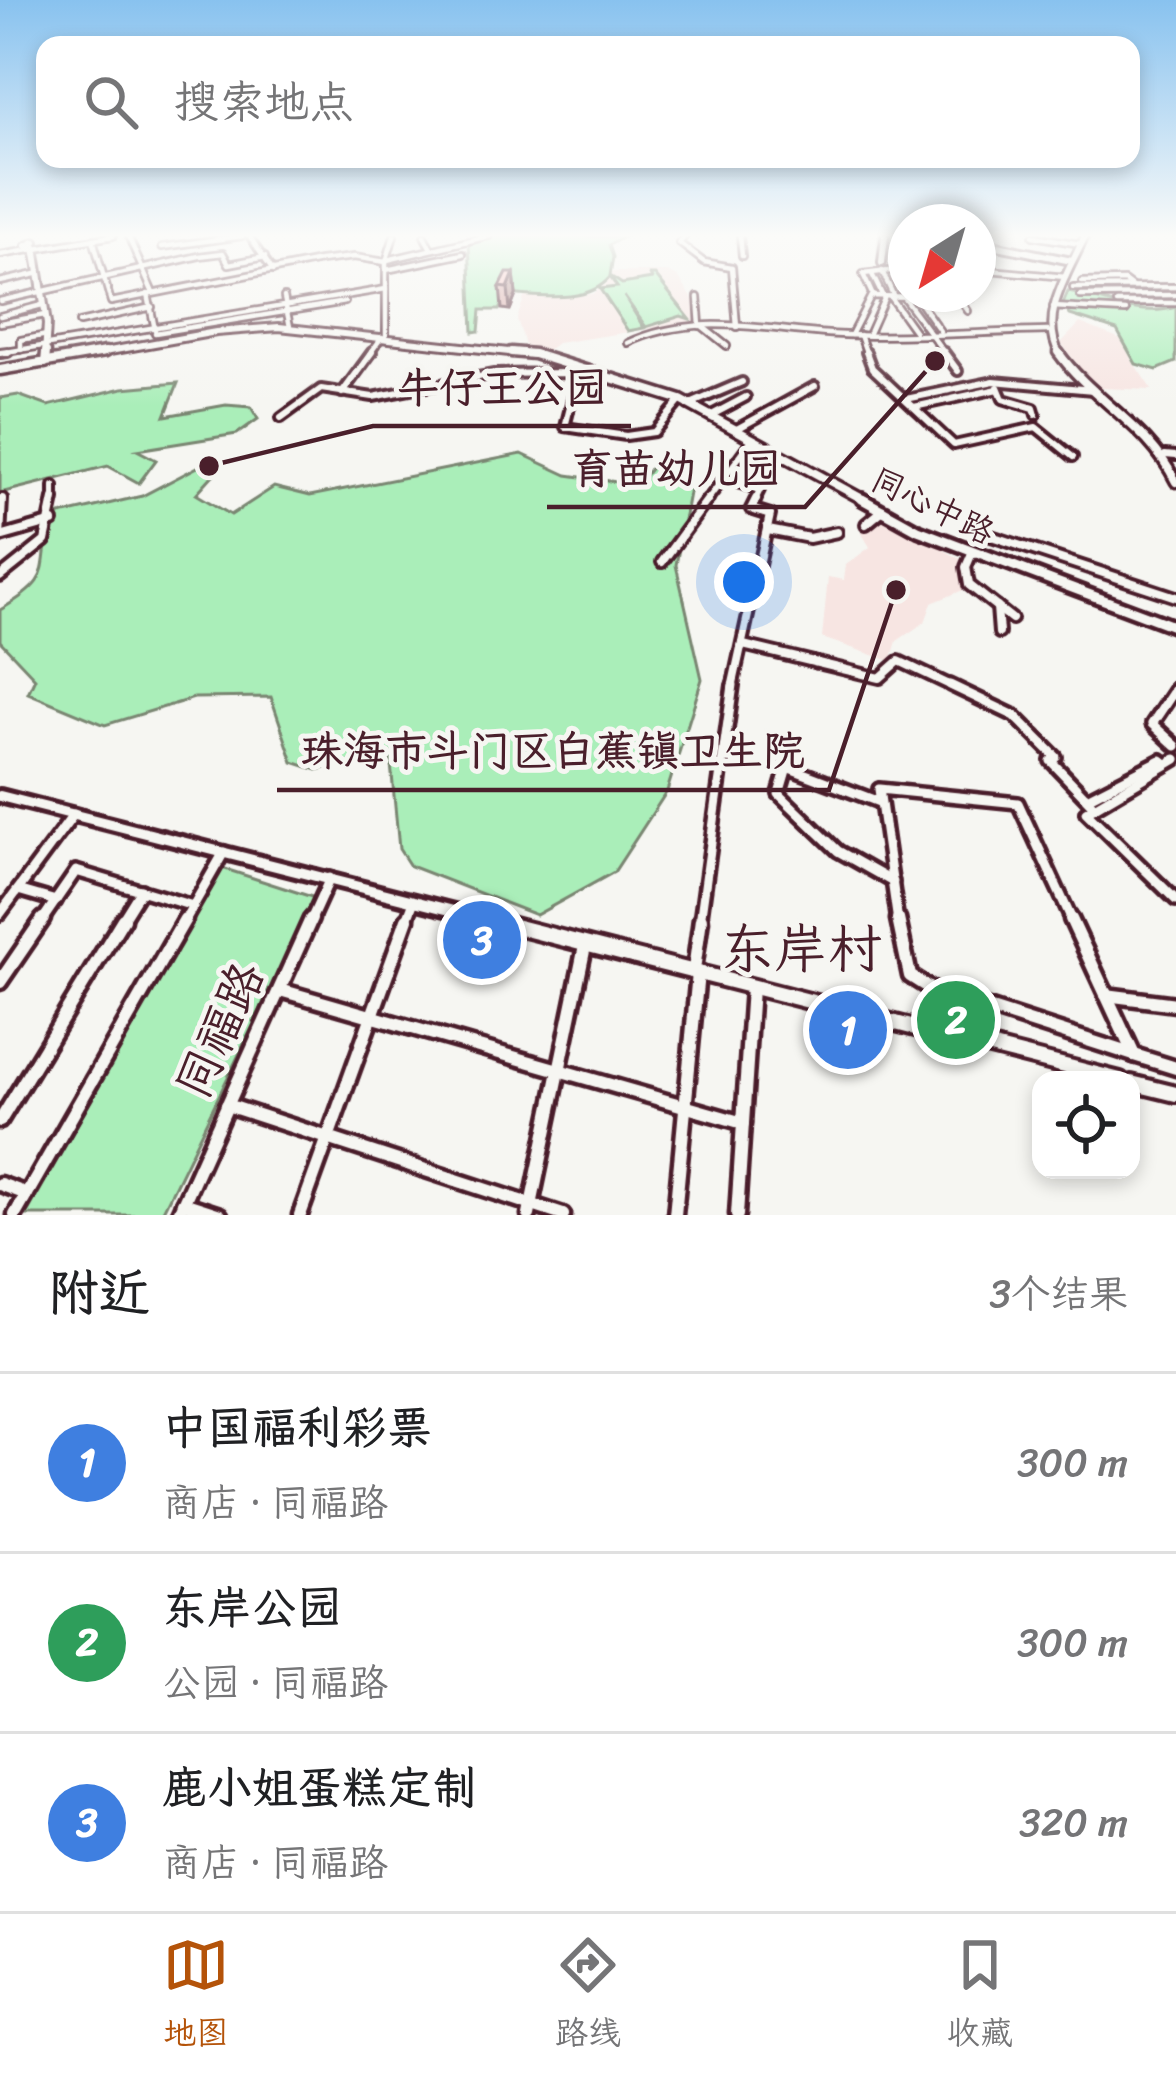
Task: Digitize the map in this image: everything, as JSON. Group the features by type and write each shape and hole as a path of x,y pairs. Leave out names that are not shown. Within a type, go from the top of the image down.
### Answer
{"street":[{"path":"0,301 35,293"},
{"path":"38,293 47,335 45,363"},
{"path":"109,293 112,302 158,293"},
{"path":"0,353 363,293"},
{"path":"341,394 384,336 386,293"},
{"path":"734,293 737,327"},
{"path":"872,293 860,335 872,368 954,445 1036,428 1073,457"},
{"path":"1059,293 1048,331 1058,353 1165,455 1176,482"},
{"path":"1077,293 1165,293"},
{"path":"1053,307 1126,311 1107,293"},
{"path":"1138,293 1150,303"},
{"path":"1118,303 1150,303 1171,293"},
{"path":"151,294 156,344"},
{"path":"873,296 888,297"},
{"path":"1080,296 1077,304 1084,311"},
{"path":"698,297 701,326 728,346"},
{"path":"285,305 345,302"},
{"path":"860,335 888,303"},
{"path":"0,319 42,305"},
{"path":"285,305 290,327"},
{"path":"80,323 152,307"},
{"path":"902,312 915,333"},
{"path":"908,312 958,371"},
{"path":"927,312 941,332"},
{"path":"0,319 45,315"},
{"path":"628,343 651,332 701,326 860,335 1048,331"},
{"name":"同心中路","path":"0,370 236,329 290,327 521,352 685,403 972,553 1173,626"},
{"path":"21,350 21,340 47,335"},
{"path":"281,418 321,389 373,397 494,374 572,376 585,370"},
{"path":"572,376 577,380 565,427 647,434 654,433 685,403 742,382"},
{"path":"905,399 996,385 1099,391"},
{"path":"914,407 996,385"},
{"path":"996,385 1003,399 1034,408 1036,415"},
{"path":"734,431 815,386"},
{"path":"709,416 746,397"},
{"path":"662,562 751,441"},
{"path":"1165,455 1176,456"},
{"path":"675,1215 716,783 770,515 751,509 760,490 725,479"},
{"path":"0,577 40,550 55,521 54,486"},
{"path":"2,499 0,537 55,521"},
{"path":"866,524 883,510"},
{"path":"767,530 809,538 837,532"},
{"path":"980,532 1176,597"},
{"path":"972,553 966,567 969,585 1012,619"},
{"path":"997,607 999,633"},
{"path":"1173,626 1176,638"},
{"path":"743,645 880,678 899,661 1015,716 1056,757 1051,761 1090,801"},
{"path":"1176,688 1152,724 1176,746"},
{"path":"1171,762 1090,801 1086,812 1176,900"},
{"path":"880,802 787,767 779,794 824,839 893,882"},
{"path":"1134,1055 1018,803 879,789 906,970 932,990 1134,1055 1176,1068"},
{"path":"0,796 1084,1071"},
{"path":"0,914 74,813"},
{"path":"14,1215 224,851"},
{"path":"0,982 76,871 193,906"},
{"name":"同福路","path":"181,1209 330,878"},
{"path":"18,890 56,901"},
{"path":"0,1121 141,890"},
{"path":"300,1215 414,900"},
{"path":"530,1210 585,945"},
{"path":"737,1215 752,987"},
{"path":"280,990 743,1123"},
{"path":"926,1031 932,990"},
{"path":"1106,995 1176,1004"},
{"path":"1140,1085 1176,1094"},
{"path":"227,1105 530,1210 563,1215"},
{"path":"0,1184 27,1194"},
{"path":"181,1209 220,1215"}],"shaded area":[{"path":"526,293 689,293 695,302 695,322 557,343 547,351 525,345 517,319"},
{"path":"1080,323 1126,341 1131,359 1152,390 1102,388 1081,369 1061,343"},
{"path":"880,515 966,562 968,588 932,603 925,622 897,641 891,661 822,638 828,577 844,580 846,565 870,547 861,532"}],"green space":[{"path":"471,293 586,293 548,297 507,294 499,310 481,310 479,331 473,332"},
{"path":"602,293 669,293 690,319 681,316 646,327 624,296 644,328 628,331"},
{"path":"1071,293 1135,309 1176,307 1176,362 1157,370 1136,364 1117,330 1070,315 1063,304"},
{"path":"178,383 165,416 226,405 251,407 258,419 237,434 137,450 156,460 139,483 108,466 0,493 0,398 18,395 48,406 123,388"},
{"path":"522,454 567,475 638,485 652,466 690,487 676,565 702,679 667,791 614,872 536,915 410,866 399,849 390,753 317,770 293,762 271,697 194,698 105,725 28,693 35,678 0,641 0,610 38,580 52,517 142,496 211,460 221,466 196,494 231,515 274,487 310,496"},
{"path":"222,868 315,898 161,1215 26,1215"}],"place":[{"name":"育苗幼儿园","path":"935,361"},
{"name":"牛仔王公园","path":"209,466"},
{"name":"珠海市斗门区白蕉镇卫生院","path":"896,590"},
{"name":"鹿小姐蛋糕定制","path":"482,940"},
{"name":"东岸公园","path":"956,1020"},
{"name":"中国福利彩票","path":"848,1030"}],"district":[{"name":"东岸村","path":"801,948"}]}
